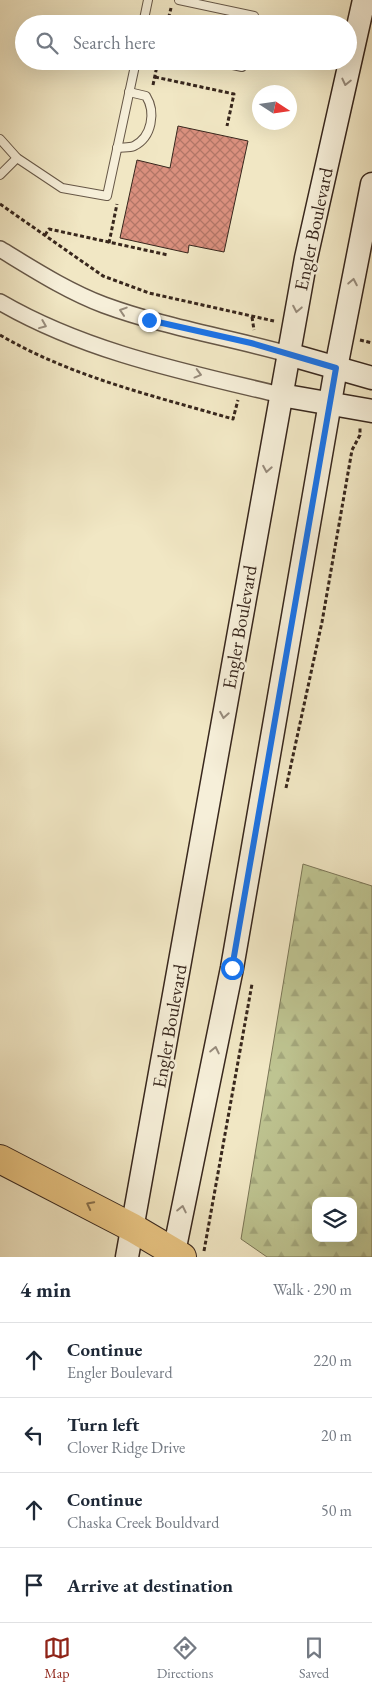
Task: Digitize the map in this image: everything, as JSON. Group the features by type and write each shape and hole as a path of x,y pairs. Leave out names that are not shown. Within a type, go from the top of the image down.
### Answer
{"highway":[{"path":"0,1159 133,1228 176,1255"}],"main road":[{"name":"Engler Boulevard","path":"357,31 364,0"},
{"name":"Engler Boulevard","path":"126,1257 133,1228 288,354 306,258 348,70"},
{"path":"176,1255 232,968 336,368 372,184"},
{"path":"288,354 372,378"},
{"path":"281,395 330,403 366,420"}],"street":[{"path":"0,249 55,282 102,304 149,320 251,343 288,354"},
{"path":"0,302 34,322 94,346 281,395"}],"lane":[{"path":"145,15 148,0"},
{"path":"179,0 249,15"},
{"path":"0,138 17,158 62,188 107,196 134,70"},
{"path":"117,148 132,146 143,140 151,117 152,106 146,96 129,92"},
{"path":"0,175 17,158"}],"path":[{"path":"169,15 171,8"},
{"path":"155,76 234,94 227,126"},
{"path":"0,204 103,276 149,293 262,319"},
{"path":"45,235 49,229 168,255"},
{"path":"251,343 255,326 252,316"},
{"path":"0,335 60,366 104,382 234,419 242,385"},
{"path":"285,791 322,622 352,450 366,420"},
{"path":"207,1239 252,980"}],"green space":[{"path":"303,864 372,886 372,1257 267,1257 241,1239"}],"building":[{"path":"178,126 248,141 224,252 189,245 188,253 120,238 137,160 170,168"}],"route":[{"path":"149,320 251,343 336,368 232,968"}]}
